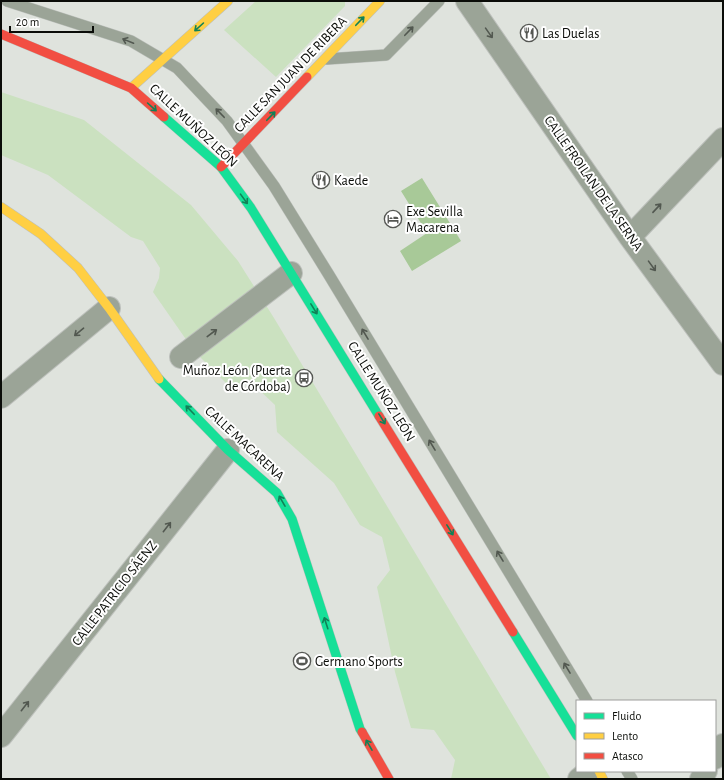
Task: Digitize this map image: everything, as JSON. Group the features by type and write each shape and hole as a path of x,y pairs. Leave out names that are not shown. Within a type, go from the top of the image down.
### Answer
{"main road":[{"path":"131,88 228,1"},
{"name":"CALLE SAN JUAN DE RIBERA","path":"222,167 380,1"},
{"name":"CALLE MUÑOZ LEÓN","path":"1,34 131,88 222,167 251,208 576,734"},
{"name":"CALLE MACARENA","path":"1,207 41,234 78,268 109,308 170,367 228,450 277,493 292,519 360,728 389,779"}],"street":[{"name":"CALLE FROILAN DE LA SERNA","path":"467,1 630,237 723,364"},
{"path":"630,237 723,139"},
{"path":"170,367 291,273"},
{"path":"1,397 109,308"},
{"name":"CALLE PATRICIO SÁENZ","path":"1,736 228,450"},
{"path":"716,756 723,745"},
{"path":"579,779 588,772"}],"lane":[{"name":"CALLE MUÑOZ LEÓN","path":"7,1 131,41 177,68 227,121 274,186 586,700"},
{"path":"325,59 386,55 439,1"}],"shaded area":[{"path":"256,1 345,1 345,6 276,77 224,30"},
{"path":"1,92 84,120 191,205 238,261 274,318 551,779 451,779 455,760 434,730 411,728 395,672 377,587 390,570 382,537 360,525 334,483 277,432 275,405 252,383 229,386 201,358 153,292 159,278 160,268 143,241 131,237 48,175 1,155"},
{"path":"422,178 461,241 412,271 400,251 427,233 401,191"}],"traffic: fast":[{"path":"164,117 221,167 251,208 379,416"},
{"path":"159,379 228,450 277,493 292,519 362,732"},
{"path":"513,632 576,734"}],"traffic: slow":[{"path":"131,88 228,1"},
{"path":"307,77 380,1"},
{"path":"1,207 41,234 78,268 109,308 159,379"},
{"path":"600,772 603,779"}],"traffic: jam":[{"path":"1,34 131,88 164,117"},
{"path":"221,167 307,77"},
{"path":"379,416 513,632"},
{"path":"362,732 389,779"}],"place":[{"name":"Las Duelas","path":"529,33"},
{"name":"Kaede","path":"321,180"},
{"name":"Exe Sevilla Macarena","path":"393,219"},
{"name":"Muñoz León (Puerta de Córdoba)","path":"304,378"},
{"name":"Germano Sports","path":"302,661"}]}
